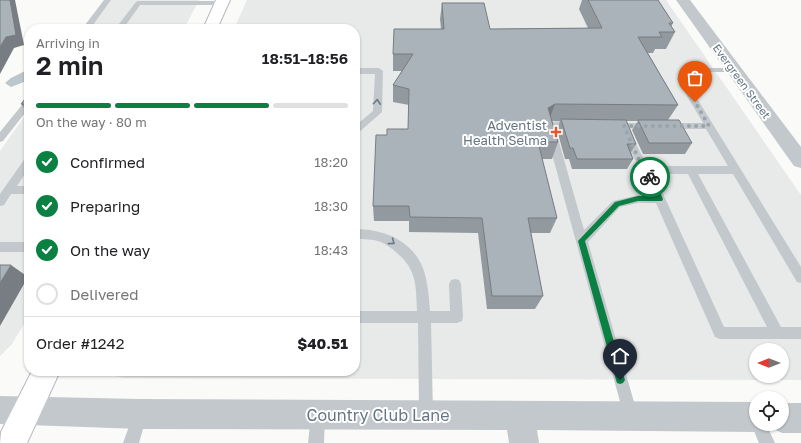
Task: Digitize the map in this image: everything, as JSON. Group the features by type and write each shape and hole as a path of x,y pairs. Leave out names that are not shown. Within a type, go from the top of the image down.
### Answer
{"street":[{"name":"Evergreen Street","path":"683,0 801,161"},
{"path":"212,24 222,1"},
{"path":"12,443 13,411 42,376"},
{"name":"Country Club Lane","path":"13,411 140,414 426,416 522,430 631,416 749,419"},
{"name":"Country Club Lane","path":"789,418 801,418"}],"lane":[{"path":"90,24 108,0"},
{"path":"123,24 138,3 222,1"},
{"path":"733,70 688,70 681,79 801,278"},
{"path":"360,71 379,71 377,112 360,127"},
{"path":"0,139 24,108"},
{"path":"586,125 548,125 631,416"},
{"path":"609,126 709,126"},
{"path":"624,126 638,158 647,170 720,332 801,332"},
{"path":"0,202 24,167"},
{"path":"647,170 736,170"},
{"path":"691,170 777,332"},
{"path":"8,190 24,190"},
{"path":"582,241 617,204 638,199 660,199"},
{"path":"360,234 372,234 390,239 413,260 420,282 424,317 426,416"},
{"path":"0,247 24,247"},
{"path":"360,317 457,317 455,284"},
{"path":"131,443 140,414"},
{"path":"316,443 318,415"},
{"path":"764,431 767,443"}],"shaded area":[{"path":"108,0 199,0 187,24 90,24"},
{"name":"Adventist Health Selma","path":"247,0 666,0 801,195 801,380 789,380 789,343 749,343 749,380 125,378 115,376 360,376 360,24 236,24"},
{"path":"24,72 24,82 11,87 5,83"},
{"path":"24,117 24,324 12,344 0,356 0,151"}],"building":[{"path":"0,0 10,0 16,35 6,37 0,47"},
{"path":"588,0 658,0 673,23 669,23 675,32 659,32 662,37 638,37 678,105 555,104 548,108 558,142 538,142 557,218 528,218 543,296 492,296 482,218 410,217 409,206 373,206 376,135 387,135 387,129 408,129 409,89 393,85 413,54 393,54 394,29 444,29 442,3 484,3 490,29 602,28"},
{"path":"561,119 626,120 636,144 627,144 633,159 577,159 573,148 570,148"},
{"path":"638,120 679,120 692,143 649,143"},
{"path":"0,265 11,265 0,283"}],"way so far":[{"path":"650,177 647,170 638,158 624,126 709,126 695,102"}],"place":[{"name":"Adventist Health Selma","path":"556,132"}],"route":[{"path":"620,380 582,241 617,204 638,199 660,199 650,177"}]}
